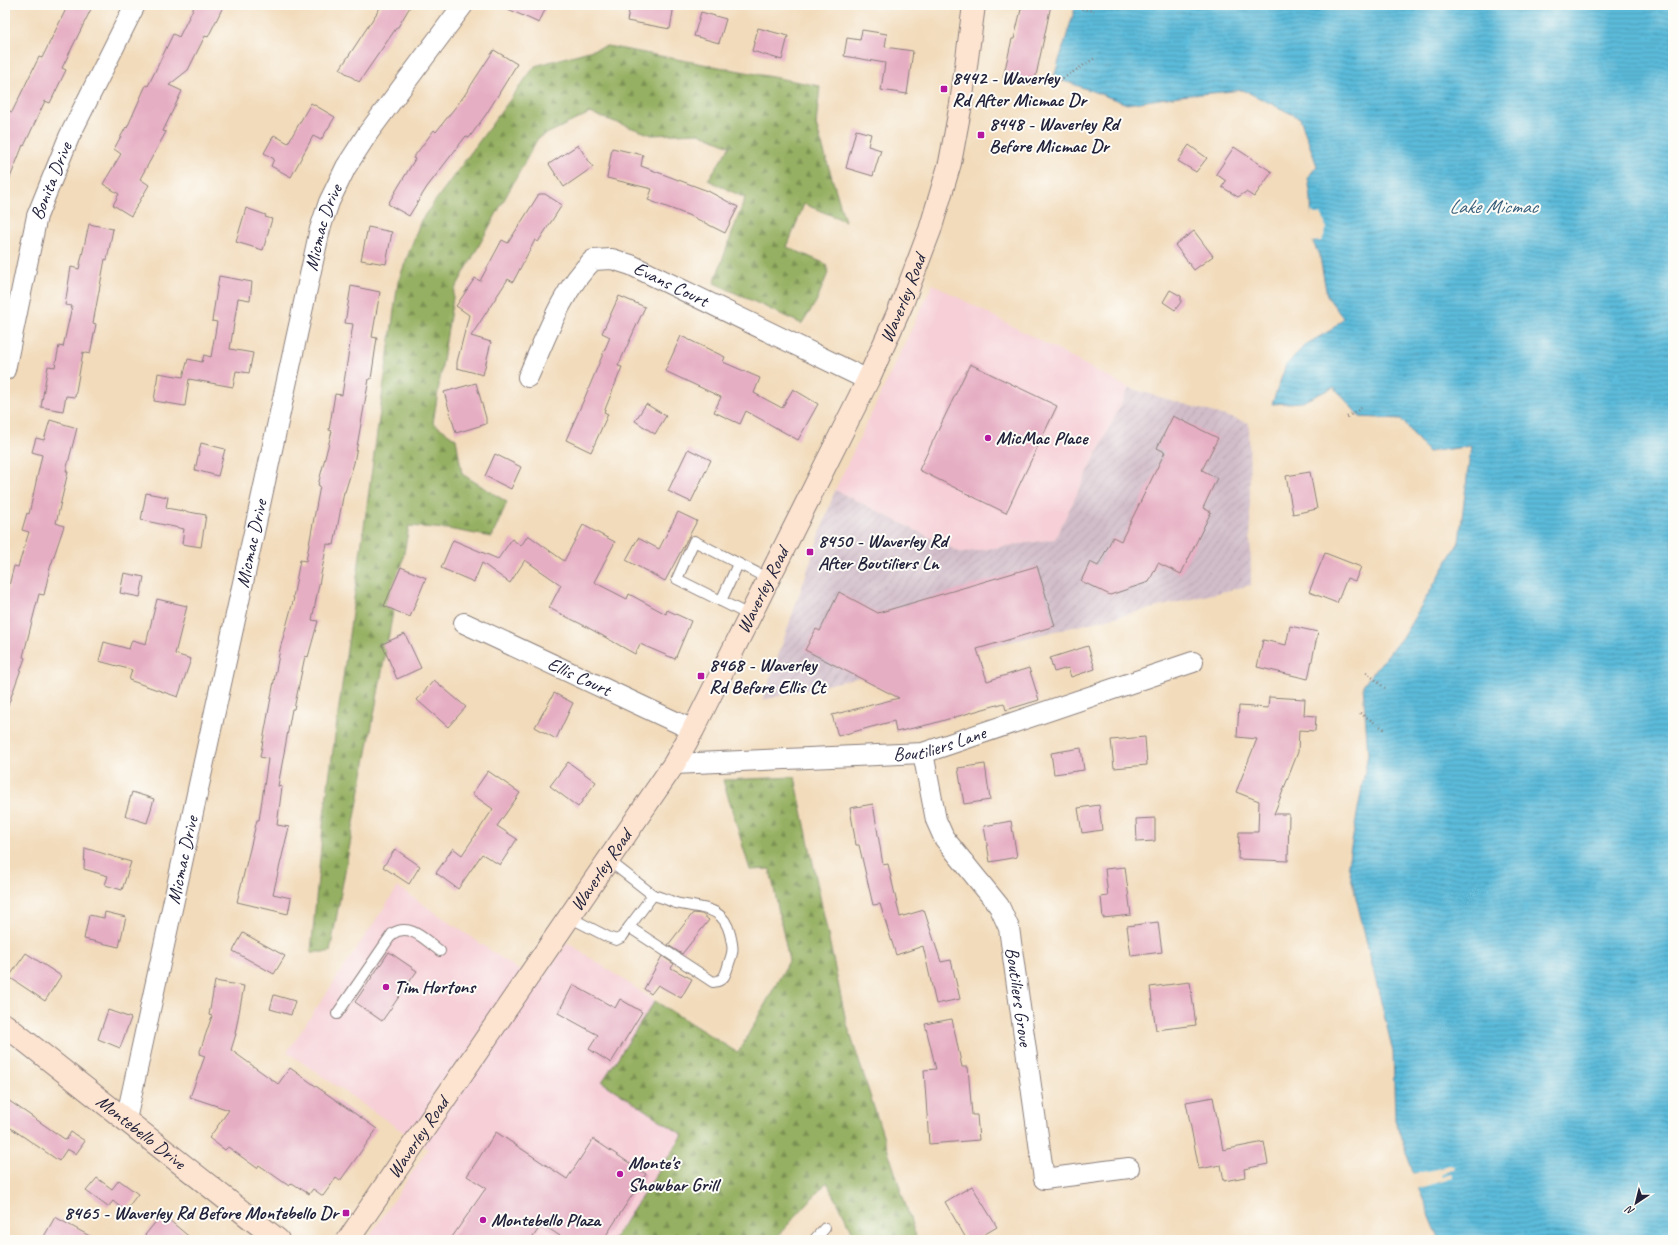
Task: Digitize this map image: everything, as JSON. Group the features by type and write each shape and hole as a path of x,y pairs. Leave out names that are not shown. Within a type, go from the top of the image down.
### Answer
{"main road":[{"name":"Waverley Road","path":"348,1240 674,764 694,730 868,380 902,304 930,230 948,170 961,104 974,5"},
{"name":"Montebello Drive","path":"5,1025 278,1240"}],"street":[{"name":"Bonita Drive","path":"5,370 37,216 69,137 135,5"},
{"name":"Micmac Drive","path":"126,1120 320,229 329,202 346,167 368,133 463,5"},
{"name":"Evans Court","path":"528,377 569,288 580,272 593,260 612,259 631,265 868,380"},
{"name":"Ellis Court","path":"464,623 694,730"},
{"name":"Boutiliers Lane","path":"674,764 924,753 1193,662"},
{"name":"Boutiliers Grove","path":"924,753 936,820 944,838 996,902 1010,928 1044,1179 1129,1168"}],"lane":[{"path":"750,616 677,579 694,541 769,579"},
{"path":"721,601 738,564"},
{"path":"608,860 653,895 677,903 703,906 718,913 728,926 734,950 724,977 720,981 713,982 629,927"},
{"path":"569,917 616,940 622,938 653,895"},
{"path":"337,1014 392,934 398,930 406,929 413,932 440,951"},
{"path":"814,1240 825,1228"}],"path":[{"path":"1066,6 1094,11"},
{"path":"1056,84 1095,58"},
{"path":"1346,417 1363,407"},
{"path":"1366,672 1385,688"},
{"path":"1360,713 1386,730"}],"shaded area":[{"path":"933,284 1129,388 1055,539 961,553 835,490"},
{"path":"1129,388 1249,423 1251,585 763,700 835,490 961,553 1055,539"},
{"path":"398,887 539,984 567,942 655,1001 602,1082 683,1135 613,1240 557,1240 547,1234 542,1240 367,1240 428,1149 287,1052"}],"green space":[{"path":"607,46 820,86 816,125 845,221 804,204 787,247 826,264 828,273 816,302 802,324 714,283 745,198 708,180 730,146 699,133 652,135 590,113 538,138 454,291 433,423 456,439 462,474 507,502 492,537 448,529 409,526 330,952 311,952 324,815 398,282 421,220 535,66"},
{"path":"795,777 846,1021 917,1240 857,1240 827,1182 774,1240 613,1240 683,1135 602,1082 655,1001 738,1053 789,961 770,869 750,870 723,780"}],"water":[{"name":"Lake Micmac","path":"1076,5 1673,5 1673,1240 1440,1240 1418,1187 1395,1120 1393,1052 1348,864 1368,754 1363,685 1404,635 1459,542 1471,446 1428,452 1401,419 1360,417 1334,387 1302,402 1272,404 1286,365 1305,345 1331,330 1343,318 1327,296 1320,257 1312,240 1311,198 1308,177 1317,166 1300,118 1243,90 1179,96 1127,104 1054,77"}],"pier":[{"path":"1311,211 1315,214 1321,214 1323,217 1326,227 1321,241 1311,242"},
{"path":"1449,1165 1454,1166 1453,1169 1441,1175 1442,1177 1451,1174 1453,1178 1417,1189 1411,1174"}],"building":[{"path":"68,5 93,5 62,68 66,70 50,103 45,101 24,146 23,145 6,188 5,109 12,112 39,57 42,58"},
{"path":"195,5 224,5 208,37 205,36 188,70 169,85 182,91 163,131 166,132 140,179 149,185 131,216 113,205 119,194 103,184 121,154 114,149 126,127 127,128 146,85 148,86 173,34 179,37"},
{"path":"382,5 411,5 398,27 359,82 340,69"},
{"path":"499,5 547,5 539,23"},
{"path":"630,5 674,5 670,29 627,21"},
{"path":"1022,5 1051,5 1034,85 1003,78"},
{"path":"701,12 726,19 719,43 694,36"},
{"path":"758,28 788,36 782,60 752,51"},
{"path":"862,30 887,34 885,47 913,51 907,94 881,90 885,63 844,56 847,38 860,40"},
{"path":"494,50 517,64 487,113 469,138 466,136 427,187 409,216 388,204 415,159 413,158 434,130 436,132 464,96"},
{"path":"311,103 335,117 321,140 313,136 291,177 271,166 274,159 264,153 274,135 288,143"},
{"path":"856,130 871,134 868,146 881,150 873,176 846,168"},
{"path":"578,145 593,167 564,187 549,164"},
{"path":"1189,145 1207,158 1196,172 1178,161"},
{"path":"1234,147 1272,172 1254,197 1246,192 1238,197 1222,187 1226,181 1216,174"},
{"path":"612,148 643,155 641,166 708,191 738,207 725,233 693,217 648,200 652,189 607,178"},
{"path":"539,194 545,194 562,205 538,242 535,240 513,282 508,279 471,336 491,342 483,375 457,368 457,362 469,315 456,306 475,278 480,281 502,240 508,243"},
{"path":"246,208 266,215 265,217 272,219 263,250 236,242"},
{"path":"89,224 113,229 107,260 105,259 93,323 96,324 90,354 83,352 75,397 66,396 63,411 41,407 48,366 55,367 59,346 63,347 72,306 65,305 71,267 79,269"},
{"path":"368,227 392,232 386,264 361,260"},
{"path":"1194,231 1213,256 1194,270 1175,245"},
{"path":"219,276 252,282 250,300 238,298 230,349 253,353 249,373 236,371 233,387 189,379 185,406 154,401 158,373 183,377 188,359 202,362 204,355 211,357 217,322 212,321"},
{"path":"351,286 380,292 372,337 377,338 371,379 369,379 354,463 344,492 334,545 327,544 312,620 318,621 308,657 305,656 294,709 292,709 278,786 282,787 277,825 289,827 273,894 291,898 288,914 237,902 257,820 259,820 268,759 260,757 280,649 294,598 300,560 306,561 320,486 318,485 332,431 329,430 335,394 342,395 353,324 345,323"},
{"path":"1170,290 1181,296 1181,302 1175,310 1163,302"},
{"path":"619,296 645,307 618,366 622,367 604,412 608,414 591,452 566,440 610,337 602,333"},
{"path":"681,336 725,357 723,362 760,378 754,393 782,408 793,389 818,404 798,440 746,411 740,424 714,412 721,397 665,371"},
{"name":"MicMac Place","path":"970,364 1057,406 1006,513 919,470"},
{"path":"476,383 486,418 486,424 456,433 444,392"},
{"path":"646,404 666,416 655,434 635,421"},
{"path":"1173,416 1218,438 1202,470 1217,478 1203,508 1211,512 1181,574 1158,563 1149,582 1110,595 1081,581 1090,562 1098,566 1113,537 1121,541 1165,452 1157,448"},
{"path":"50,420 77,428 66,471 68,472 56,523 64,526 50,568 44,595 39,594 23,657 25,658 7,708 5,708 5,601 14,566 18,567 29,532 22,530 27,513 29,514 42,455 32,452 36,438 44,440"},
{"path":"201,443 225,449 218,476 195,470"},
{"path":"688,449 711,460 691,502 668,491"},
{"path":"495,454 521,467 511,489 485,476"},
{"path":"1310,472 1317,509 1293,514 1286,476"},
{"path":"146,493 168,497 166,508 206,515 201,547 182,544 184,529 141,520"},
{"path":"678,512 697,521 665,581 626,560 638,538 659,549"},
{"path":"583,525 615,542 594,582 627,599 629,594 666,614 667,610 691,621 675,659 640,644 635,654 549,608 561,585 525,560 510,583 482,563 474,582 441,568 453,540 498,559 512,539 521,546 528,535 564,561"},
{"path":"1325,553 1361,567 1355,581 1347,578 1337,603 1309,592"},
{"path":"1037,566 1055,626 977,649 987,681 1029,668 1039,700 1006,710 1004,703 931,724 896,732 894,721 838,736 832,715 899,698 805,650 816,629 820,631 839,592 878,613"},
{"path":"401,567 426,578 410,617 384,606"},
{"path":"124,573 144,577 140,597 120,593"},
{"path":"157,599 187,606 175,654 191,659 178,697 129,680 132,670 99,661 104,642 129,649 132,640 146,644"},
{"path":"1290,626 1318,632 1308,679 1257,667 1263,640 1286,645"},
{"path":"405,634 421,668 397,679 382,644"},
{"path":"1088,646 1095,669 1071,677 1068,668 1054,672 1050,658"},
{"path":"434,680 466,707 448,727 417,700"},
{"path":"554,693 573,703 556,739 535,727"},
{"path":"1269,697 1305,699 1304,715 1316,716 1315,731 1299,730 1298,752 1274,814 1289,814 1288,861 1238,859 1239,832 1258,832 1259,801 1236,792 1257,739 1237,737 1239,706 1268,708"},
{"path":"1145,737 1147,765 1114,768 1111,740"},
{"path":"1081,748 1084,770 1054,774 1051,753"},
{"path":"568,762 596,782 578,807 550,786"},
{"path":"985,764 990,800 964,804 958,768"},
{"path":"488,771 520,793 497,826 517,839 500,865 482,854 458,889 436,873 453,848 462,855 493,809 472,794"},
{"path":"132,792 154,799 147,823 125,816"},
{"path":"873,804 883,865 888,864 900,917 924,910 941,962 951,960 960,999 936,1004 923,946 896,955 880,904 873,905 859,845 856,845 850,808"},
{"path":"1099,805 1102,830 1082,833 1078,808"},
{"path":"1155,818 1155,841 1137,842 1136,819"},
{"path":"1011,821 1017,857 990,862 984,826"},
{"path":"85,848 131,862 122,890 105,885 108,876 84,869"},
{"path":"395,849 420,866 409,884 383,867"},
{"path":"1125,867 1131,915 1103,918 1101,897 1108,896 1105,869"},
{"path":"105,912 126,917 119,947 84,939 89,915 104,918"},
{"path":"693,913 702,914 709,920 682,954 668,945"},
{"path":"1158,922 1162,952 1131,956 1127,926"},
{"path":"243,933 285,956 274,974 233,951"},
{"name":"Tim Hortons","path":"389,952 417,971 382,1021 355,1002"},
{"path":"26,953 61,976 45,1001 9,977"},
{"path":"662,956 674,964 671,968 692,979 681,998 658,985 651,994 644,989"},
{"path":"215,981 244,986 236,1034 231,1050 278,1084 290,1068 377,1129 340,1181 336,1178 323,1196 313,1189 309,1194 292,1183 289,1186 259,1165 257,1168 228,1147 225,1150 209,1138 229,1110 190,1097 205,1056 199,1054 212,1016 209,1015"},
{"path":"1190,982 1196,1025 1156,1030 1150,987"},
{"path":"573,985 615,1008 620,999 642,1012 611,1063 589,1049 598,1035 558,1013"},
{"path":"274,995 295,1001 291,1015 270,1009"},
{"path":"108,1010 131,1018 120,1048 98,1039"},
{"path":"952,1019 962,1067 968,1067 972,1115 977,1115 979,1140 929,1144 924,1070 936,1069 925,1024"},
{"path":"1213,1097 1223,1150 1264,1142 1268,1164 1244,1169 1245,1177 1224,1181 1221,1165 1199,1169 1186,1102"},
{"path":"5,1098 66,1140 71,1132 85,1141 76,1154 67,1149 59,1161 5,1124"},
{"path":"496,1132 567,1179 593,1139 646,1174 603,1240 566,1240 542,1224 531,1240 450,1240 486,1188 467,1176"},
{"path":"97,1178 112,1189 119,1180 138,1194 125,1211 113,1201 108,1207 86,1191"},
{"path":"972,1186 997,1227 975,1240 967,1240 945,1202"},
{"path":"162,1214 193,1240 141,1240"},
{"path":"55,1217 97,1240 42,1240"}],"place":[{"name":"8442 - Waverley Rd After Micmac Dr","path":"944,89"},
{"name":"8448 - Waverley Rd Before Micmac Dr","path":"981,135"},
{"name":"MicMac Place","path":"988,438"},
{"name":"8450 - Waverley Rd After Boutiliers Ln","path":"810,552"},
{"name":"8468 - Waverley Rd Before Ellis Ct","path":"701,676"},
{"name":"Tim Hortons","path":"386,987"},
{"name":"Monte's Showbar Grill","path":"620,1174"},
{"name":"8465 - Waverley Rd Before Montebello Dr","path":"346,1213"},
{"name":"Montebello Plaza","path":"483,1220"}]}
